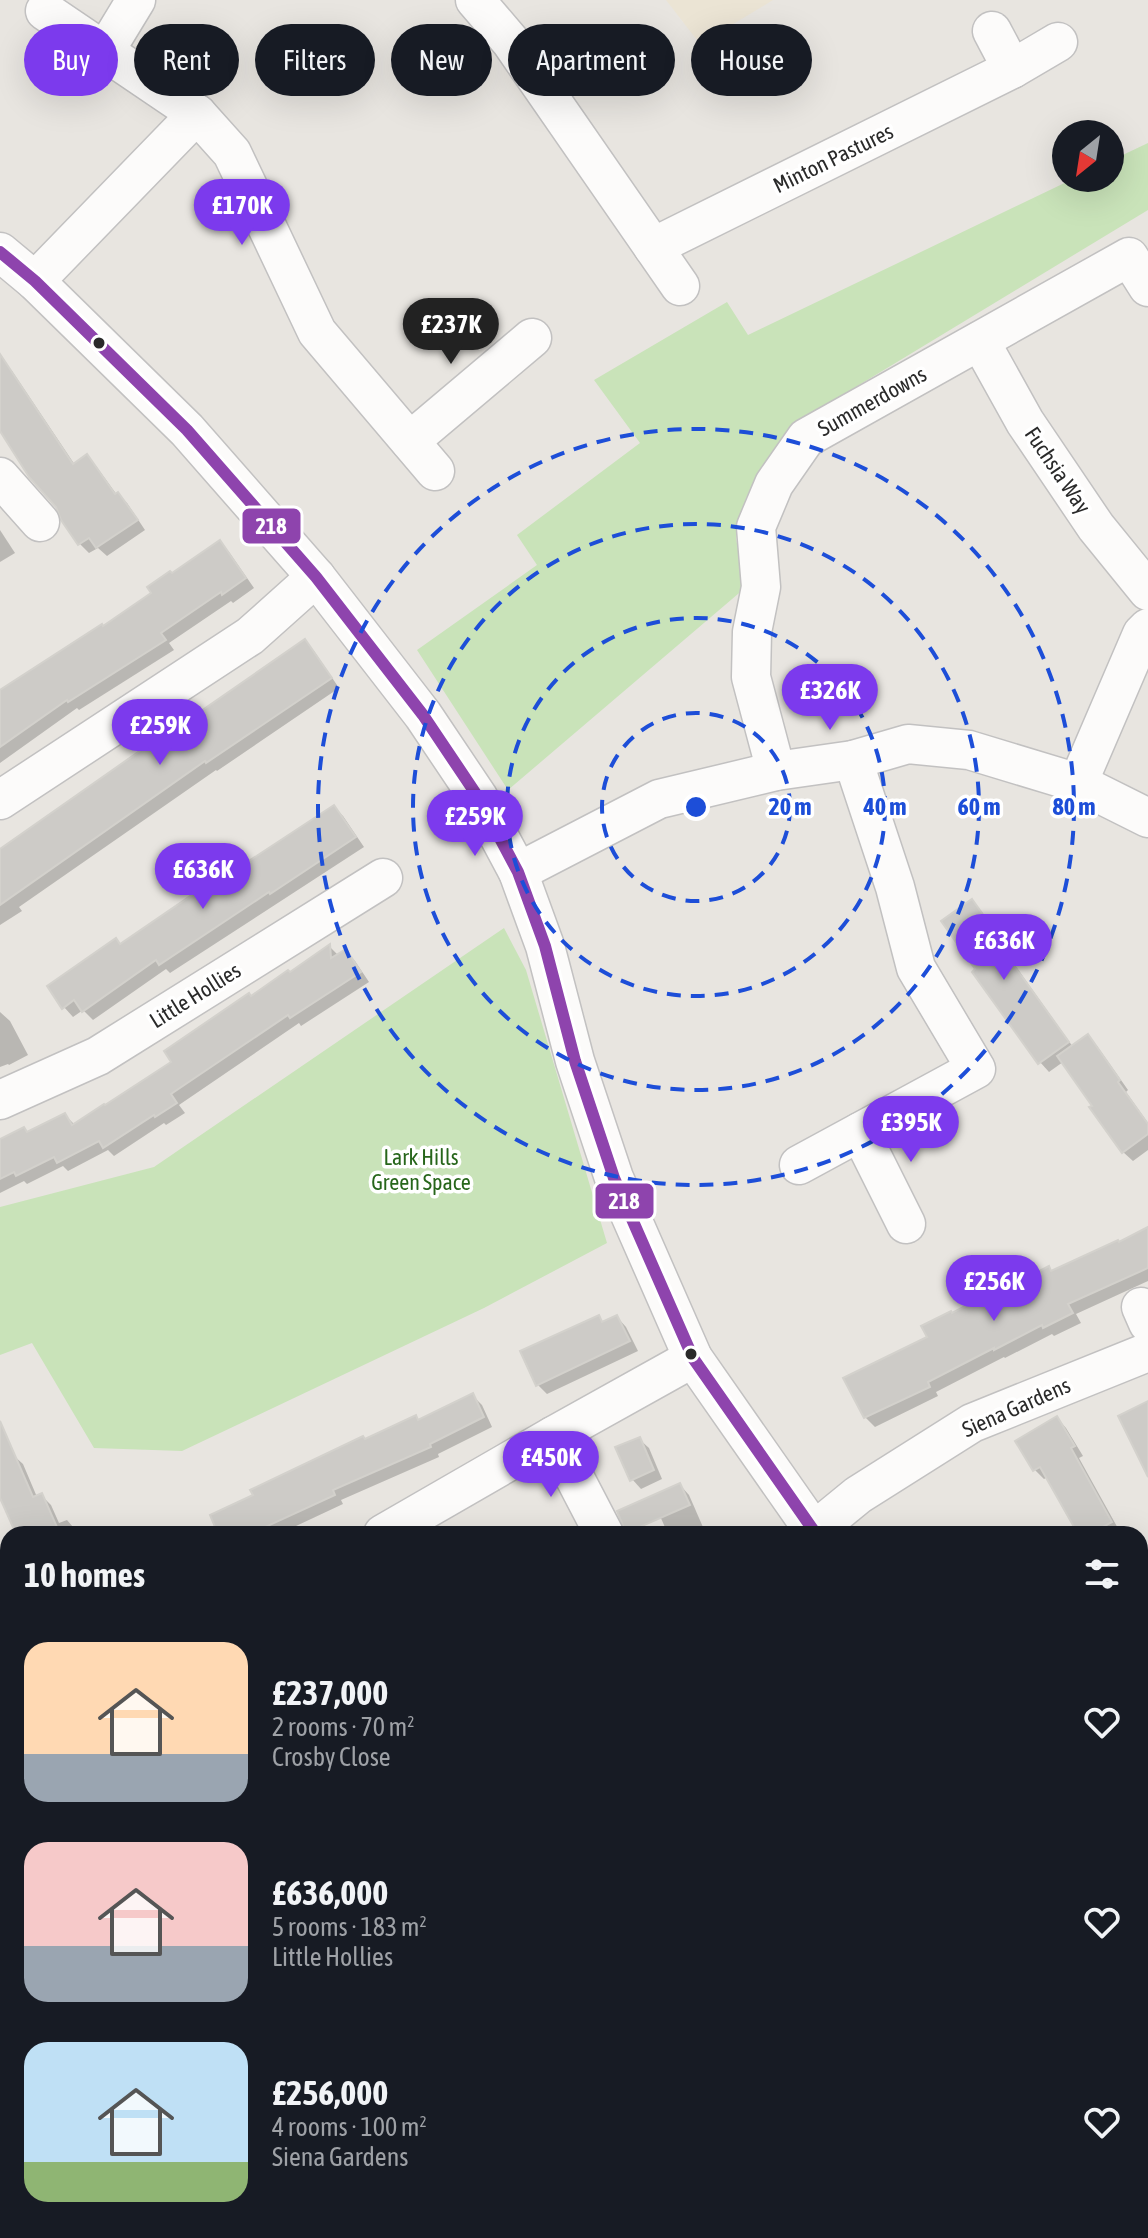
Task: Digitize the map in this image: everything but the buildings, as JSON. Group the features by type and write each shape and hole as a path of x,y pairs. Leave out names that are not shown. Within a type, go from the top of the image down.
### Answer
{"street":[{"path":"118,30 136,0"},
{"path":"475,0 511,42 680,286"},
{"path":"45,11 64,24"},
{"path":"992,31 1012,69"},
{"name":"Minton Pastures","path":"653,247 1012,69 1058,42"},
{"path":"118,60 197,114 232,153 317,332 435,471"},
{"path":"35,281 197,114"},
{"path":"0,252 35,281 187,430 316,577 423,715 478,797 518,872 545,946 575,1061 614,1178 693,1358 811,1526"},
{"name":"Summerdowns","path":"776,771 751,677 752,632 761,587 756,527 774,484 806,438 1129,257 1148,287"},
{"path":"410,441 532,338"},
{"name":"Fuchsia Way","path":"980,341 1025,422 1096,527 1148,591"},
{"path":"0,477 40,522"},
{"path":"0,800 250,636 316,577"},
{"path":"1078,783 1142,634 1148,628"},
{"path":"518,872 659,799 776,771 853,760 908,744 969,750 1078,783 1148,818"},
{"path":"799,1165 976,1069 916,968 895,887 853,760"},
{"name":"Little Hollies","path":"0,1100 98,1056 383,878"},
{"path":"860,1132 906,1224"},
{"name":"Siena Gardens","path":"822,1526 858,1495 972,1423 1148,1352"},
{"path":"397,1526 693,1358"},
{"path":"553,1436 600,1526"}],"shaded area":[{"path":"666,0 773,0 733,24 691,24 691,32"}],"green space":[{"path":"1148,143 1148,210 798,422 767,459 746,498 736,538 745,588 508,790 417,650 537,565 517,535 640,443 594,380 727,302 748,335 1052,189 1052,192 1124,192 1124,154"},
{"name":"Lark Hills Green Space","path":"504,928 526,970 607,1243 484,1308 182,1451 94,1448 32,1343 0,1355 0,1207 154,1167"}],"transit line":[{"name":"218","path":"0,252 35,281 187,430 316,577 423,715 478,797 518,872 545,946 575,1061 614,1178 693,1358 810,1526"}]}
